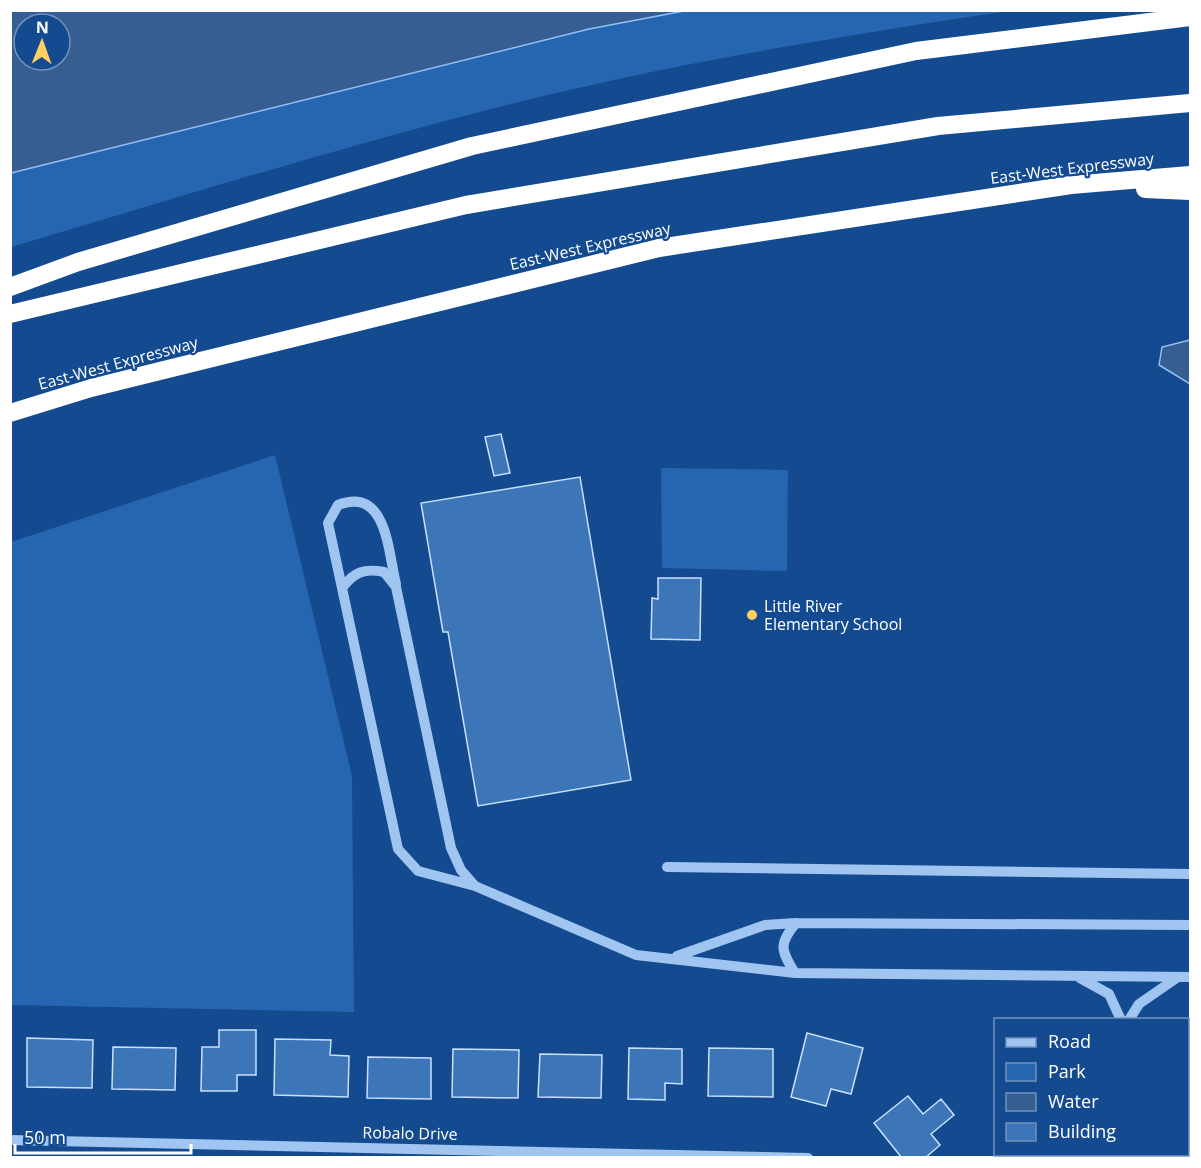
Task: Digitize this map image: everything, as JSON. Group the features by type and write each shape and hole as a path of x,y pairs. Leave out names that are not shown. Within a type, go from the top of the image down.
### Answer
{"highway":[{"path":"10,287 78,262 472,146 915,51 1191,17"},
{"path":"10,314 466,205 938,126 1191,103"},
{"name":"East-West Expressway","path":"10,413 91,388 659,248 1071,185 1191,175"},
{"path":"1071,185 1191,191"}],"street":[{"path":"475,886 461,870 451,848 379,513 364,502 349,501 338,505 328,523 398,849 418,871 475,886 636,955 795,974 1185,977"},
{"path":"342,588 352,574 368,569 384,572 396,587"},
{"path":"667,867 1191,874"},
{"path":"669,958 699,950 765,925 796,923 1191,925"},
{"path":"795,974 783,955 784,937 796,923"},
{"path":"1077,976 1109,994 1120,1018"},
{"path":"1130,1018 1139,1004 1185,977"},
{"name":"Robalo Drive","path":"10,1140 808,1158"}],"green space":[{"path":"684,10 1008,11 758,51 573,89 385,137 11,247 11,173 589,29"},
{"path":"275,455 352,776 354,1012 11,1005 11,542"},
{"path":"661,468 788,470 787,571 662,568"}],"water":[{"path":"11,10 684,11 589,29 11,173"},
{"path":"1190,340 1190,384 1159,365 1162,347"}],"building":[{"path":"501,434 510,473 494,476 485,437"},
{"path":"580,477 631,780 478,806 448,632 443,632 421,503"},
{"path":"658,578 701,578 700,640 651,639 652,598 658,599"},
{"path":"219,1030 256,1030 256,1075 237,1075 237,1091 201,1091 202,1047 219,1047"},
{"path":"807,1033 863,1048 851,1094 831,1089 826,1106 791,1097"},
{"path":"27,1038 93,1040 92,1088 27,1087"},
{"path":"275,1039 331,1040 330,1055 349,1056 348,1097 274,1095"},
{"path":"113,1047 176,1048 175,1090 112,1089"},
{"path":"629,1048 682,1049 682,1084 665,1083 665,1100 628,1099"},
{"path":"709,1048 773,1049 773,1097 708,1096"},
{"path":"453,1049 519,1050 518,1098 452,1097"},
{"path":"540,1054 602,1055 601,1098 538,1097"},
{"path":"368,1057 431,1058 431,1099 367,1098"},
{"path":"908,1096 923,1114 941,1099 954,1115 931,1134 940,1145 925,1158 902,1158 874,1123"},
{"path":"1190,1124 1190,1158 1186,1158 1189,1156"}],"place":[{"name":"Little River Elementary School","path":"752,615"}]}
